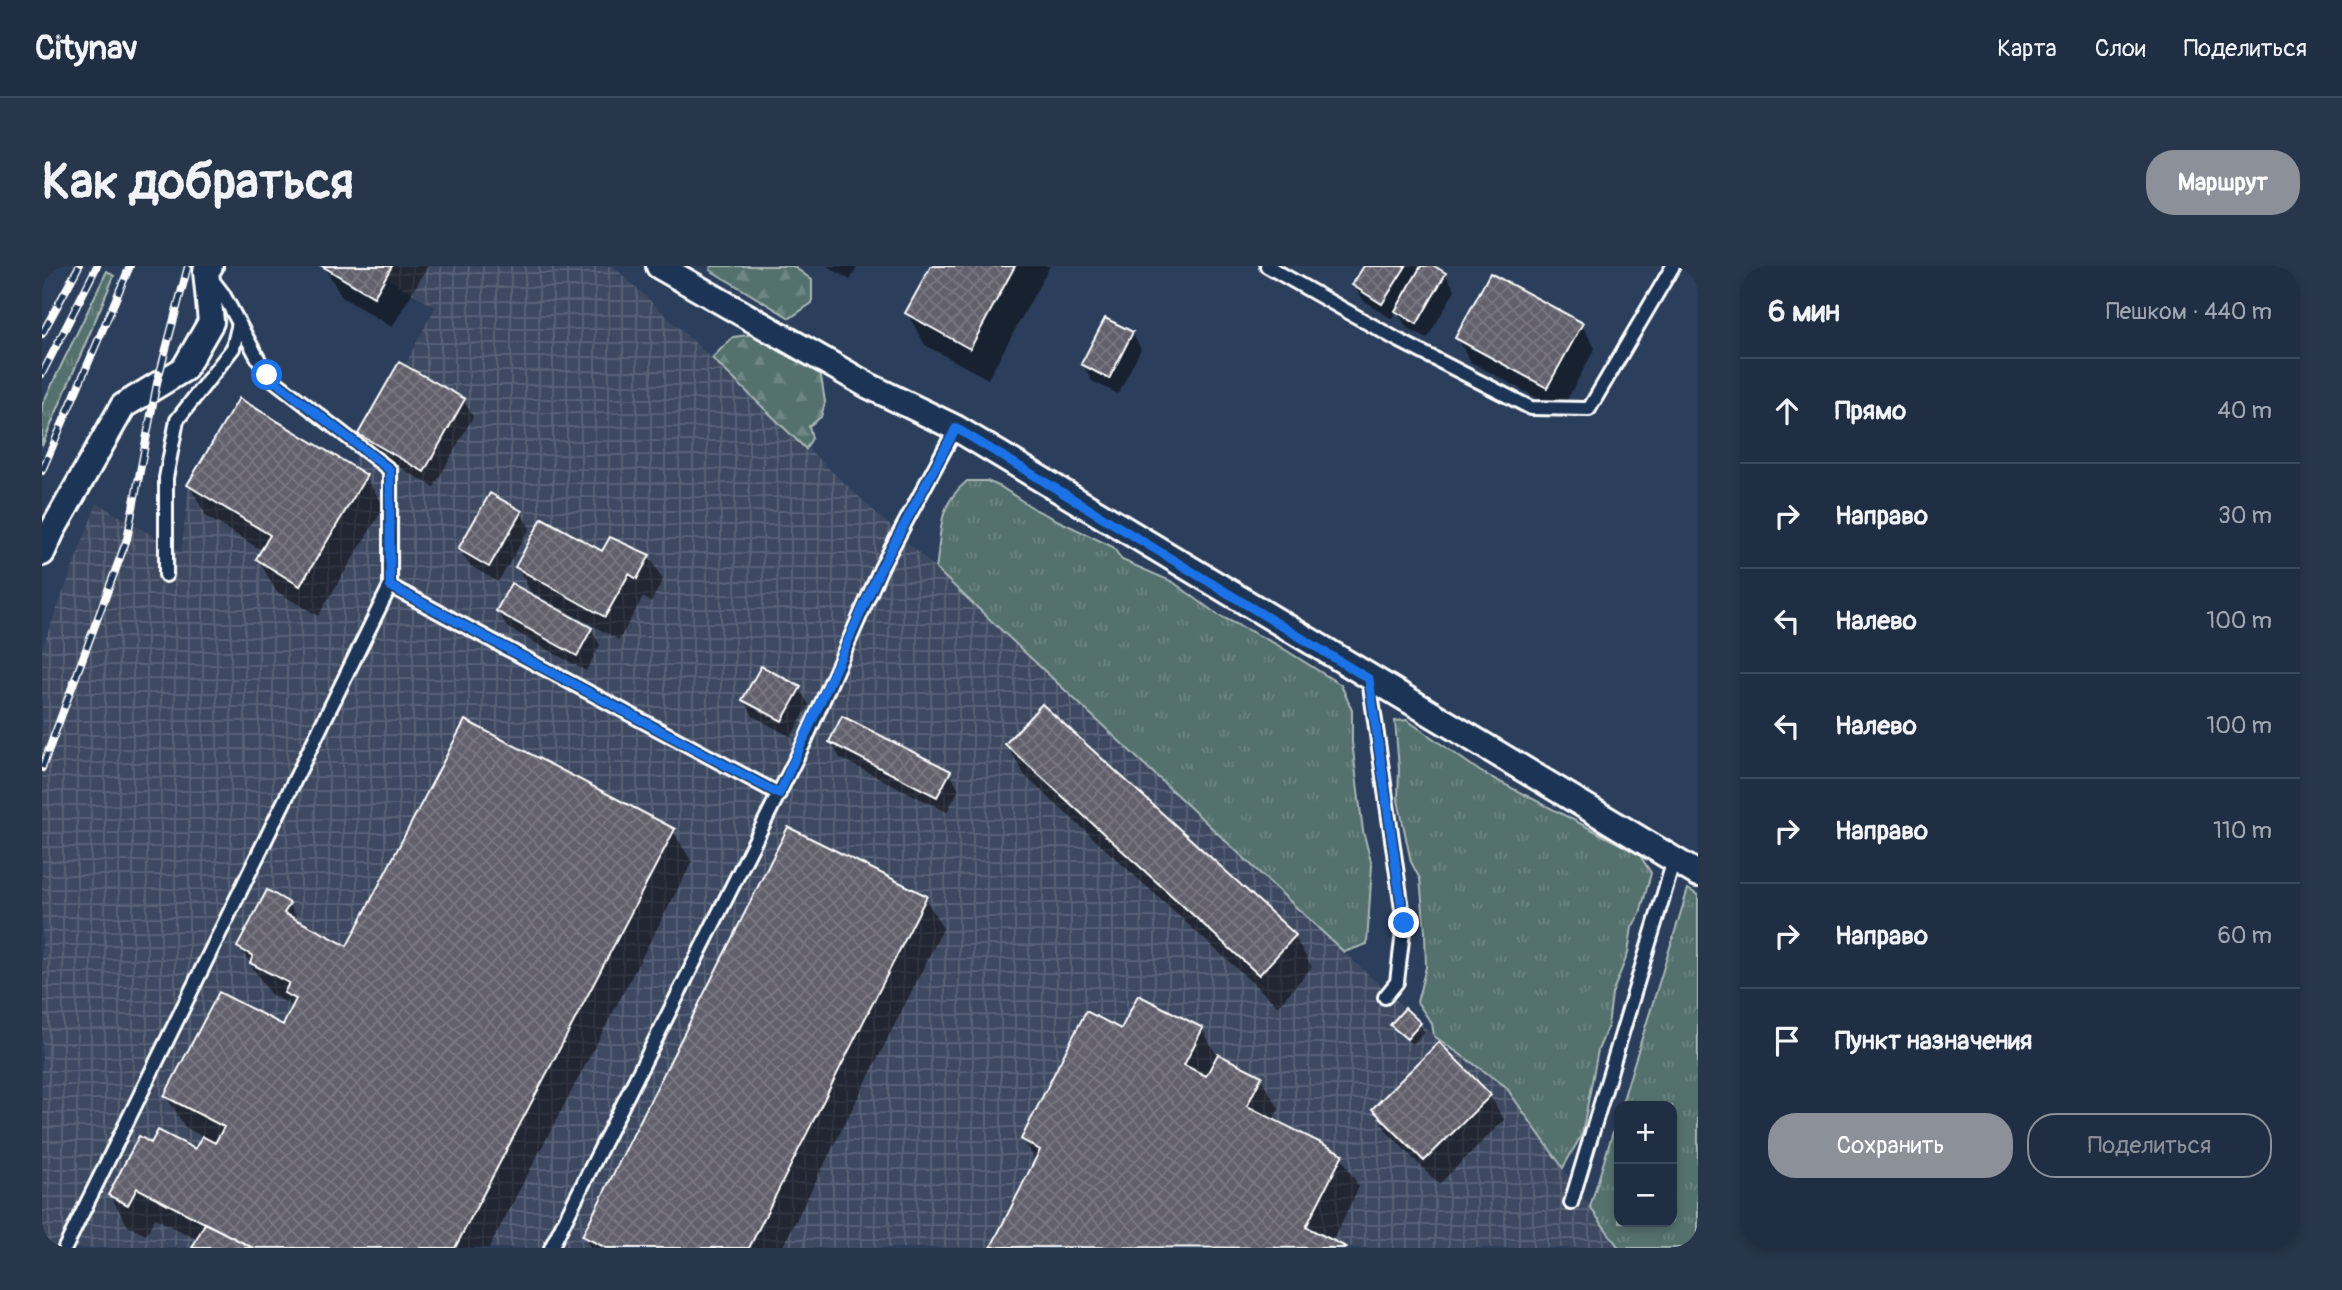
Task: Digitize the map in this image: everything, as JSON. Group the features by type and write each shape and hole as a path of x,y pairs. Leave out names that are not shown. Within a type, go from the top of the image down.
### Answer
{"street":[{"path":"659,266 869,386 956,428 1369,679 1698,874"},
{"path":"42,554 52,531 123,406 184,369 211,322 205,268"}],"lane":[{"path":"1267,266 1396,339 1531,408 1589,409 1673,266"},
{"path":"65,1248 390,586 390,470 267,375 223,294 205,268"},
{"path":"166,575 166,478 177,420 233,348 239,323"},
{"path":"551,1248 779,794 881,568 956,428"},
{"path":"390,586 779,794"},
{"path":"1369,679 1404,923 1397,982 1385,997"},
{"path":"1571,1203 1674,860"}],"shaded area":[{"path":"366,266 613,266 1434,1036 1505,1086 1619,1248 42,1248 42,648 97,503 181,552 189,486 352,466 435,307"}],"green space":[{"path":"711,266 793,266 812,280 812,303 790,318 710,270"},
{"path":"107,271 114,276 42,446 42,405"},
{"path":"756,334 812,364 821,376 825,402 821,417 809,426 812,438 806,449 712,358 733,337"},
{"path":"967,481 987,481 1001,487 1036,510 1113,547 1122,560 1173,582 1218,615 1276,644 1341,685 1352,710 1352,742 1363,831 1372,865 1367,944 1344,952 936,569 945,511 957,491"},
{"path":"1407,720 1481,772 1639,854 1651,873 1640,914 1632,927 1628,953 1612,994 1608,1026 1598,1050 1582,1134 1563,1168 1505,1086 1434,1036 1432,1024 1417,1002 1426,967 1425,932 1420,879 1411,862 1398,800 1399,769 1395,721"},
{"path":"1688,889 1698,895 1698,1248 1619,1248 1590,1207 1614,1128 1614,1227 1677,1227 1677,1101 1623,1101"}],"building":[{"path":"322,266 392,266 374,297"},
{"path":"931,266 1015,266 970,349 905,313"},
{"path":"1364,266 1406,266 1382,304 1352,285"},
{"path":"1421,266 1434,266 1446,273 1417,324 1395,311"},
{"path":"1490,273 1583,323 1547,388 1455,338"},
{"path":"1105,318 1133,332 1109,379 1081,364"},
{"path":"399,362 465,399 424,472 358,434"},
{"path":"239,398 367,475 300,586 256,559 270,535 187,485"},
{"path":"490,493 522,511 489,567 458,549"},
{"path":"542,518 602,551 610,537 650,555 637,579 629,574 605,617 515,567"},
{"path":"511,583 592,628 577,656 496,611"},
{"path":"761,666 801,687 782,721 742,700"},
{"path":"1042,704 1296,935 1259,975 1005,744"},
{"path":"842,716 951,771 937,797 829,742"},
{"path":"465,720 675,829 455,1248 253,1248 137,1188 128,1205 108,1195 139,1136 151,1143 158,1130 195,1149 202,1136 215,1143 224,1127 164,1096 219,992 283,1025 296,999 284,993 289,983 250,963 253,956 237,947 267,890 290,903 284,913 347,946"},
{"path":"788,827 927,896 749,1248 606,1248 582,1236"},
{"path":"1138,995 1203,1028 1184,1065 1206,1076 1218,1054 1262,1076 1247,1106 1343,1154 1306,1227 1348,1248 991,1247 1040,1150 1021,1139 1086,1011 1121,1029"},
{"path":"1405,1008 1421,1023 1407,1039 1390,1025"},
{"path":"1439,1042 1491,1095 1424,1161 1372,1109"},
{"path":"205,1223 253,1248 192,1248"}],"railway":[{"path":"42,334 79,266"},
{"path":"42,374 97,266"},
{"path":"42,471 130,266"},
{"path":"42,768 127,539 157,383 188,266"}],"route":[{"path":"267,375 390,470 390,586 779,794 881,568 956,428 1369,679 1404,923"}]}
